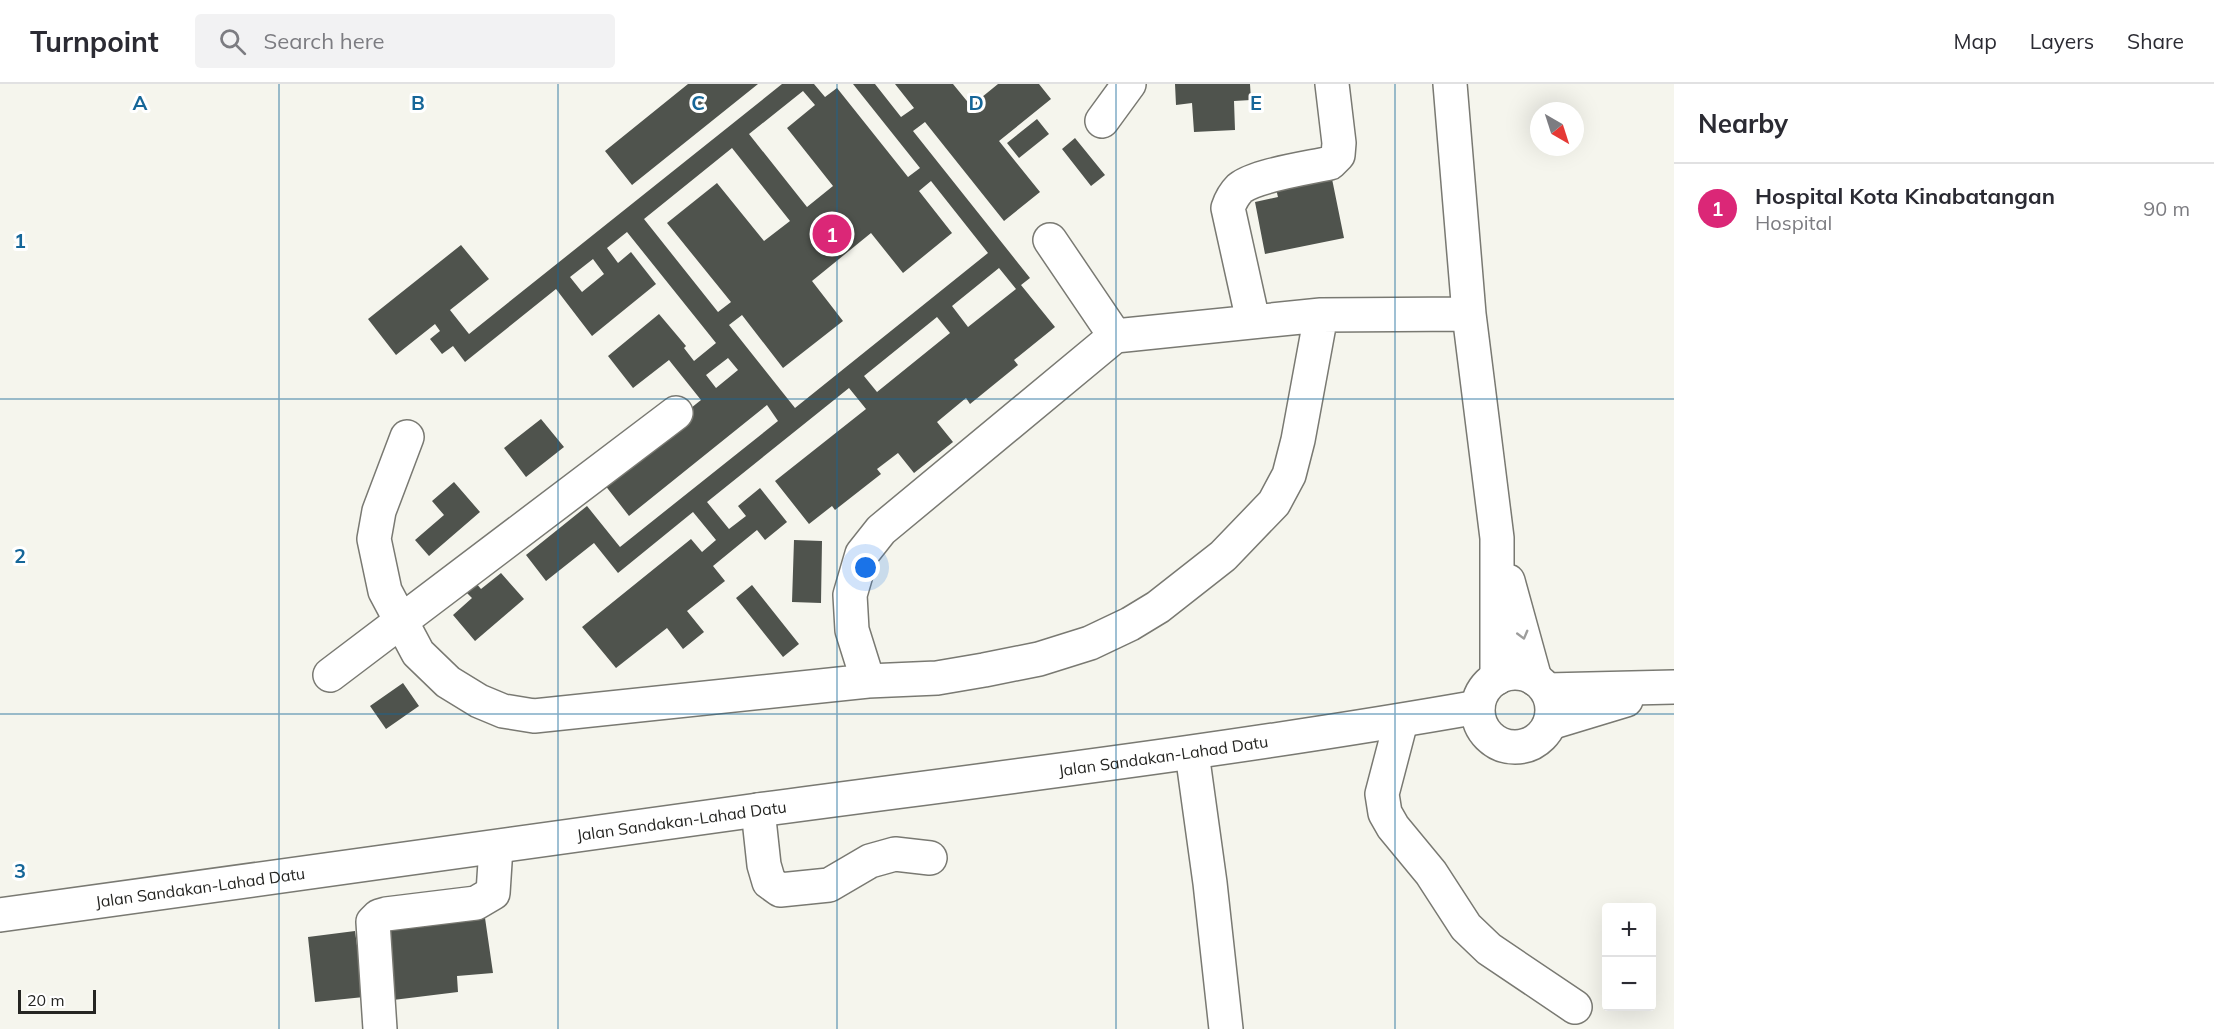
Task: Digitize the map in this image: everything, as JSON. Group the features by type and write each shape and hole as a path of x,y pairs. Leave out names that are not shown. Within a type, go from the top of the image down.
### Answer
{"main road":[{"path":"1102,121 1130,84"},
{"path":"1253,321 1228,208 1232,197 1242,187 1258,180 1330,163 1338,155 1339,143 1332,84"},
{"path":"1450,84 1469,314 1497,538 1497,678"},
{"path":"1050,240 1115,336"},
{"path":"868,681 852,630 850,595 862,554 881,530 1115,336 1321,315 1469,314"},
{"path":"407,437 379,511 374,539 385,591 418,653 448,682 478,701 503,711 534,716 868,681 936,678 1038,659 1090,643 1130,624 1158,607 1223,556 1274,503 1289,475 1298,440 1321,315"},
{"path":"330,675 676,413"},
{"path":"1497,538 1541,685 1551,700 1552,711 1550,723 1545,732 1527,746 1516,748 1495,742 1482,721 1480,698 1487,686 1497,678 1510,673 1523,674 1541,685 1671,687"},
{"path":"1550,723 1671,687"},
{"path":"1364,727 1482,721"},
{"path":"1364,727 1399,729 1482,721"},
{"name":"Jalan Sandakan-Lahad Datu","path":"0,915 758,810 1192,753 1364,727"},
{"path":"1399,729 1382,794 1385,813 1393,827 1431,873 1466,927 1489,949 1575,1007"},
{"path":"1192,753 1210,883 1226,1029"},
{"path":"758,810 764,865 770,882 780,890 829,885 870,861 895,854 930,858"},
{"path":"380,1029 373,922 379,916 386,914 476,903 487,899 493,893 496,847"}],"building":[{"path":"688,84 758,84 632,185 605,151"},
{"path":"782,84 814,84 825,97 837,88 908,177 920,168 853,84 875,84 901,117 914,108 895,84 953,84 971,106 998,84 1039,84 1051,99 999,141 1040,192 1004,221 925,122 913,131 1030,278 1021,285 1055,327 1014,360 1018,365 970,404 966,398 937,422 953,442 914,473 898,453 877,469 881,474 835,510 832,506 809,524 775,481 866,409 849,388 707,502 729,529 746,516 738,506 760,488 787,522 765,540 757,530 713,566 725,581 687,611 704,632 683,649 667,628 616,668 582,627 691,539 702,552 716,540 693,512 618,573 594,543 546,581 526,555 587,506 620,547 778,421 767,405 629,516 601,480 701,400 669,360 633,388 608,356 659,314 686,346 684,348 694,361 716,343 627,232 607,248 618,263 631,252 656,284 592,336 556,289 465,362 453,346 442,354 430,339 440,331 435,324 396,355 368,319 461,245 489,279 450,310 469,334","holes":["803,91 815,105 787,128 833,186 807,207 749,134","732,148 790,221 764,241 717,183 667,223 731,302 718,312 644,219","931,181 988,253 795,408 729,325 742,315 783,368 843,321 812,281 871,233 903,273 952,233 919,191","593,259 604,274 582,292 570,277","999,268 1016,289 968,327 952,306","937,317 950,333 877,392 864,376","728,358 738,370 716,388 706,375"]},
{"path":"1175,84 1250,84 1251,100 1234,101 1235,130 1194,132 1192,103 1176,105"},
{"path":"1037,119 1049,134 1019,158 1007,143"},
{"path":"1075,138 1105,175 1091,186 1062,149"},
{"path":"1330,169 1344,238 1265,254 1255,202 1278,197 1276,189"},
{"path":"541,419 564,447 526,477 504,448"},
{"path":"454,482 480,512 429,556 415,540 444,515 432,501"},
{"path":"794,540 822,541 821,603 792,602"},
{"path":"501,573 524,599 475,641 453,615 472,598 466,592 476,583 481,589"},
{"path":"752,585 799,644 783,657 736,598"},
{"path":"403,683 419,706 386,729 370,706"},
{"path":"484,911 493,973 457,976 458,992 393,1000 383,923"},
{"path":"355,931 364,997 315,1002 308,937"}],"place":[{"name":"Hospital Kota Kinabatangan","path":"832,234"}]}
